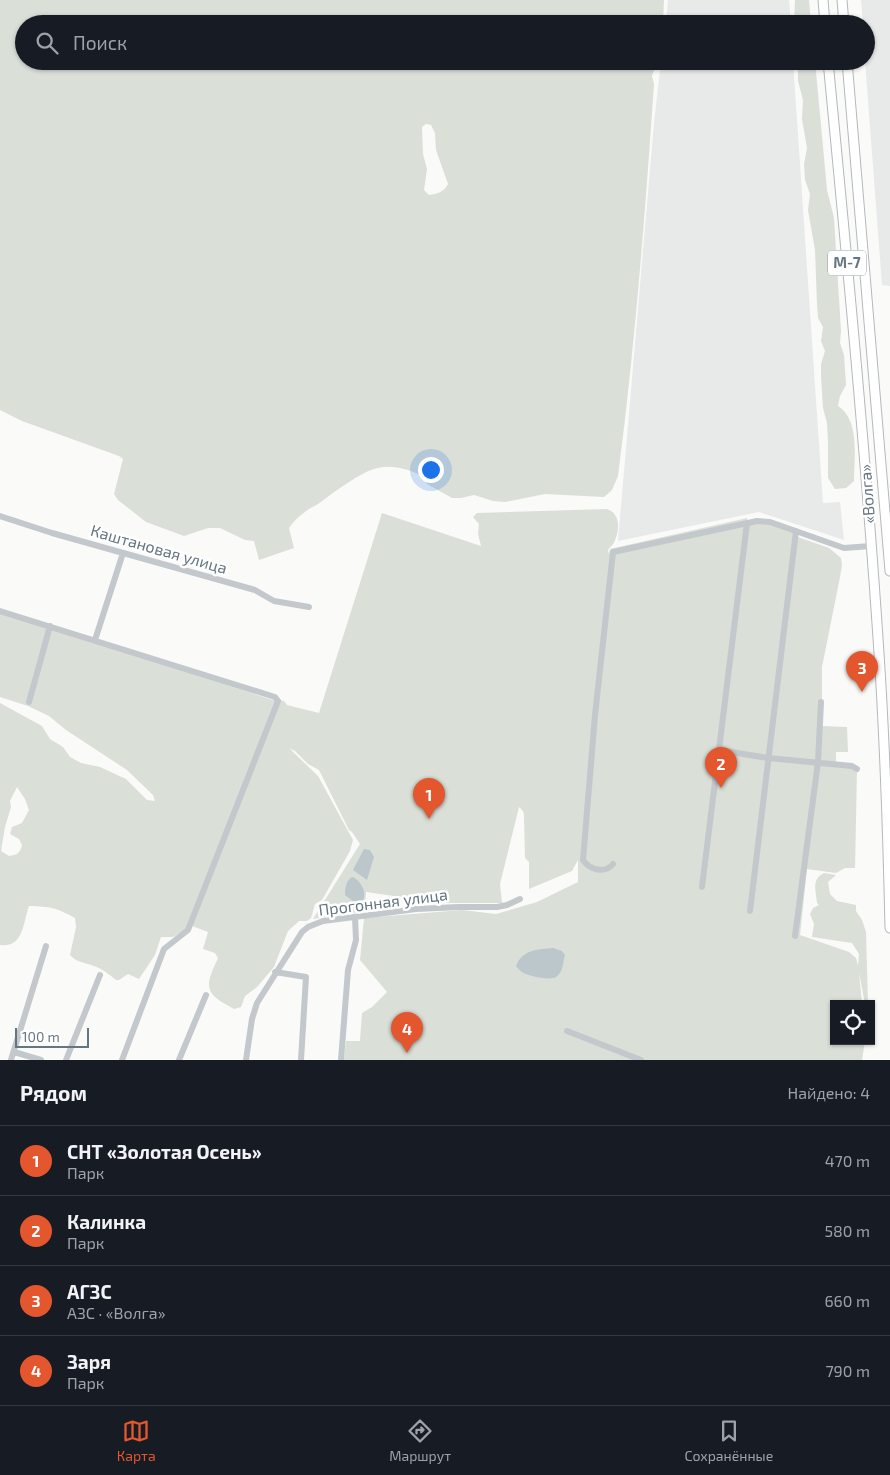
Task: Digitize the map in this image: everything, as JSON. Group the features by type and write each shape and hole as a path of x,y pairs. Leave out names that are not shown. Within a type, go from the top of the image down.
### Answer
{"highway":[{"path":"823,0 824,15"},
{"path":"842,0 843,15"},
{"name":"«Волга»","path":"829,70 862,424 880,665 890,928"},
{"name":"«Волга»","path":"848,70 890,571"}],"street":[{"name":"Каштановая улица","path":"1,519 255,590 274,601 309,607"},
{"path":"613,864 607,870 603,870 589,867 583,860 596,706 613,552 757,521 770,522 844,548 871,546"},
{"path":"702,887 747,523"},
{"path":"750,912 796,531"},
{"path":"95,640 123,553"},
{"path":"0,611 275,697 278,701 188,930 164,949 122,1060"},
{"path":"28,702 50,626"},
{"path":"795,936 818,762 821,702"},
{"path":"719,750 768,758 852,766 858,769"},
{"name":"Прогонная улица","path":"246,1060 254,1010 275,972 302,932 308,927 323,921 425,909 498,907 520,899"},
{"path":"341,1060 348,970 356,940 355,917"},
{"path":"12,1060 46,946"},
{"path":"275,972 306,977 300,1060"},
{"path":"66,1060 100,975"},
{"path":"179,1060 206,994"},
{"path":"567,1031 641,1060"},
{"path":"14,1052 41,1060"}],"shaded area":[{"path":"0,0 664,0 663,15 15,15 15,70 654,70 652,76 654,84 643,231 624,427 618,476 612,490 604,497 545,494 505,502 493,501 474,495 452,498 427,484 426,478 415,472 397,467 378,468 363,473 298,517 289,528 294,548 259,560 254,541 245,540 220,528 208,528 184,536 146,522 118,500 114,494 123,459 22,421 0,410","holes":["426,124 431,125 435,133 436,150 448,184 440,192 429,195 424,190 427,169 423,154 422,127"]},
{"path":"668,0 789,0 790,15 667,15"},
{"path":"795,0 809,0 810,15 794,15"},
{"path":"861,0 890,0 890,286 882,285 866,70 875,70 875,15 862,15"},
{"path":"660,70 794,70 823,503 840,502 844,540 759,512 618,541"},
{"path":"798,70 816,70 827,190 834,218 841,331 840,343 844,355 846,385 840,396 838,406 850,420 855,450 854,481 846,488 835,489 828,478 827,423 823,408 821,376 821,364 825,351 821,341 823,327 818,318 815,250 808,210 810,194 805,180 804,164 807,148 802,119 803,100 798,81"},
{"path":"607,509 614,514 618,522 617,536 608,550 609,554 610,549 747,518 748,523 757,521 796,531 795,536 829,548 841,558 840,577 822,667 822,726 847,727 848,752 836,752 836,764 857,769 855,868 845,868 836,873 807,869 800,935 849,952 856,958 858,966 859,954 852,943 812,937 814,924 810,914 813,908 819,905 815,890 817,879 824,873 836,875 828,882 830,894 837,901 856,905 856,911 862,920 866,932 868,1000 864,1000 859,972 862,1000 830,1000 830,1045 864,1045 862,1060 344,1060 346,1041 360,1041 362,1013 372,1007 387,992 360,960 364,918 462,910 496,914 537,902 578,882 578,860 572,871 529,889 529,862 525,858 524,815 519,807 500,884 502,903 443,903 366,892 365,911 313,919 360,844 349,830 319,770 308,764 295,751 289,748 318,776 353,840 350,851 322,900 315,904 311,918 307,921 299,921 288,931 274,967 257,987 245,996 241,1007 234,1009 212,994 209,983 210,976 218,958 215,953 203,949 208,932 192,926 280,700 284,701 287,705 319,713 382,513 481,546 478,534 479,524 473,517 477,513"},
{"path":"0,612 276,701 187,929 173,937 161,937 155,955 139,979 128,974 116,980 99,968 73,958 70,955 76,927 75,918 53,908 29,906 24,926 18,938 8,945 0,945 0,703 42,726 50,739 63,747 70,757 81,763 100,767 126,779 147,800 155,801 153,795 127,770 66,730 49,716 28,706 0,697","holes":["17,787 25,799 29,810 22,823 12,827 10,834 19,839 22,845 18,853 9,856 1,851 11,807 10,801"]},
{"path":"364,849 370,850 374,857 367,880 353,870"},
{"path":"353,877 363,887 363,900 354,902 345,895 347,882"},
{"path":"553,948 562,951 565,955 561,970 556,977 544,978 525,974 516,966 522,957 531,951"}],"place":[{"name":"АГЗС","path":"862,692"},
{"name":"Калинка","path":"721,788"},
{"name":"СНТ «Золотая Осень»","path":"429,819"},
{"name":"Заря","path":"407,1053"}]}
